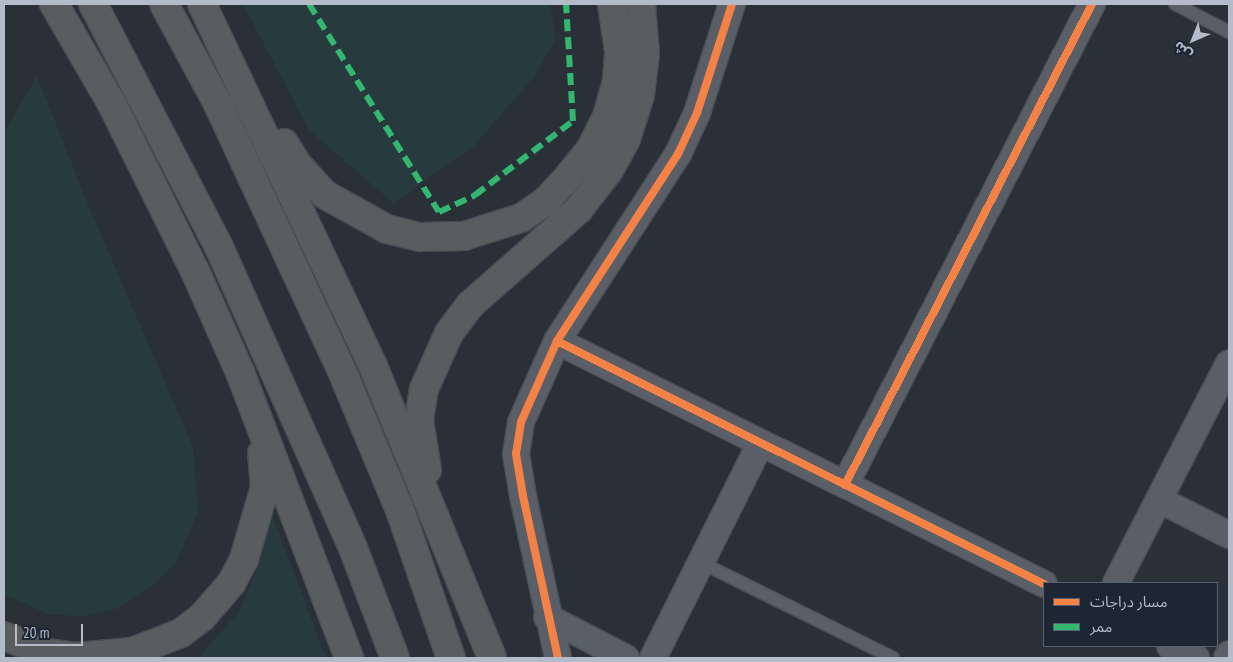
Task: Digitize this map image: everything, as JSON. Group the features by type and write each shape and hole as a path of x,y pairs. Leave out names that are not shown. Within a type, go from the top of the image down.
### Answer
{"highway":[{"path":"54,4 112,104 195,271 240,372 349,658"},
{"path":"92,4 220,247 353,548 395,658"},
{"path":"164,4 226,121 342,371 401,513 451,658"},
{"path":"202,4 373,366 444,545 492,658"},
{"path":"222,44 298,165 324,194 387,229 420,237 464,236 496,229 545,202 590,150 607,116 617,82 620,51 612,4"},
{"path":"444,545 422,450 419,420 424,389 449,333 471,304 579,209 609,170 626,140 640,95 645,54 641,4"},
{"path":"4,636 48,653 76,657 105,656 157,645 181,633 202,617 232,582 244,560 266,487 258,434 240,372"}],"street":[{"path":"558,658 547,617 516,454 521,422 557,341 678,154 697,113 732,4"},
{"path":"846,485 1092,4"},
{"path":"557,341 760,444 1043,584"},
{"path":"1117,582 1229,363"},
{"path":"653,658 760,444"},
{"path":"1160,500 1229,535"},
{"path":"547,617 626,658"},
{"path":"1172,647 1196,658"},
{"path":"1227,658 1229,654"}],"lane":[{"path":"1175,4 1229,32"},
{"path":"702,563 893,658"}],"green space":[{"path":"243,4 550,4 556,40 533,78 473,147 393,203 309,130"},
{"path":"37,76 89,207 193,447 198,512 176,563 149,588 119,608 87,616 50,615 4,594 4,132"},
{"path":"269,507 326,658 198,658 240,611 261,558"}],"marked path":[{"path":"309,4 439,212 475,195 573,121 566,4"}],"cycle path":[{"path":"558,658 523,496 516,454 521,422 557,341 678,154 697,113 732,4"},
{"path":"845,485 1092,4"},
{"path":"557,341 1043,584"}]}
